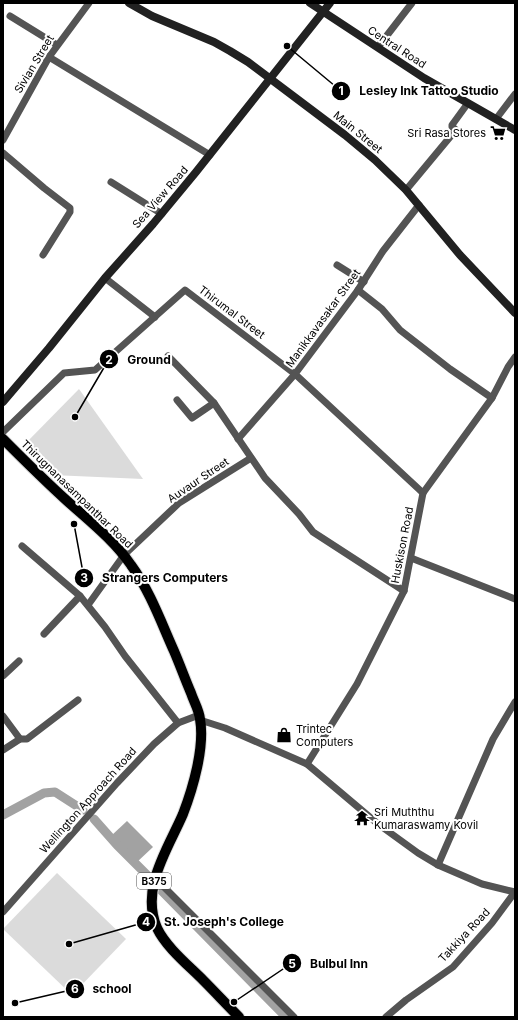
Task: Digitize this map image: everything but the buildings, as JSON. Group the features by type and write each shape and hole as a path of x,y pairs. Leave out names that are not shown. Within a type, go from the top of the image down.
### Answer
{"main road":[{"name":"Main Street","path":"129,3 152,16 214,42 248,62 312,109 362,149 406,190 460,255 515,313"},
{"name":"Central Road","path":"310,3 424,78 515,130"},
{"name":"Sea View Road","path":"3,402 105,278 162,214 330,3"},
{"name":"Thirugnanasampanthar Road","path":"3,439 52,488 104,534 124,555 140,579 152,603 180,664 200,717"},
{"name":"B375","path":"200,717 199,755 192,788 183,814 162,859 155,878 152,892 153,907 155,921 161,934 182,959 239,1017"}],"street":[{"name":"Sivian Street","path":"3,140 49,57 89,3"},
{"path":"378,47 412,3"},
{"path":"10,16 57,45"},
{"path":"49,57 210,155"},
{"path":"496,119 515,94"},
{"path":"406,190 455,131 452,125 468,103"},
{"path":"3,153 70,208 70,212 43,255"},
{"path":"111,182 162,214"},
{"name":"Manikkavasakar Street","path":"238,439 295,374 364,282 383,251 418,205"},
{"path":"337,265 364,282"},
{"path":"105,278 155,317"},
{"name":"Thirumal Street","path":"3,432 64,373 95,370 185,290 295,374 423,493"},
{"path":"358,290 382,309 400,330 450,369 492,398"},
{"path":"168,356 214,403 265,478 299,514 313,532 404,590"},
{"name":"Huskison Road","path":"307,764 357,684 404,590 423,493 492,398 508,367 515,357"},
{"path":"177,400 192,418 214,403"},
{"name":"Auvaur Street","path":"88,605 124,555 179,503 251,458"},
{"path":"22,546 80,596 88,605 106,627 125,656 178,723"},
{"path":"411,558 515,599"},
{"path":"44,634 80,596"},
{"path":"3,676 19,661"},
{"path":"3,750 20,739 27,739 78,700"},
{"path":"438,865 493,739 515,702"},
{"path":"3,716 20,739"},
{"path":"200,717 307,764 378,824 418,853 438,865 469,880 515,892"},
{"name":"Wellington Approach Road","path":"3,912 117,783 154,744 178,723 200,717"},
{"path":"155,878 294,1017"},
{"name":"Takkiya Road","path":"386,1017 406,1000 453,967 492,923 515,892"}],"shaded area":[{"path":"79,389 143,479 52,475 24,445"},
{"path":"127,821 153,847 136,863 111,836"},
{"path":"57,873 126,939 72,995 3,929"}],"waterway":[{"path":"3,815 44,793 55,792 83,810"},
{"path":"94,819 148,876"},
{"path":"159,888 286,1017"}],"place":[{"name":"Lesley Ink Tattoo Studio","path":"287,46"},
{"name":"Sri Rasa Stores","path":"498,133"},
{"name":"Ground","path":"75,417"},
{"name":"Strangers Computers","path":"74,524"},
{"name":"Trintec Computers","path":"284,735"},
{"name":"Sri Muththu Kumaraswamy Kovil","path":"362,818"},
{"name":"St. Joseph's College","path":"69,944"},
{"name":"Bulbul Inn","path":"234,1002"},
{"name":"school","path":"15,1003"}]}
